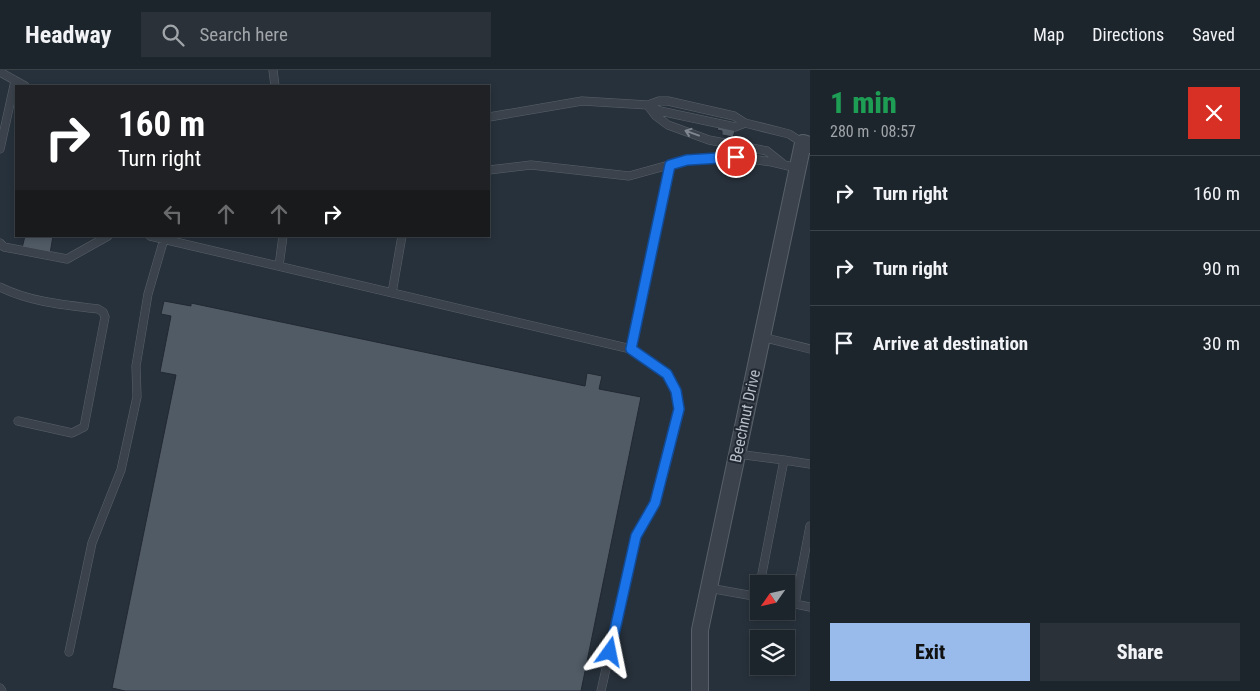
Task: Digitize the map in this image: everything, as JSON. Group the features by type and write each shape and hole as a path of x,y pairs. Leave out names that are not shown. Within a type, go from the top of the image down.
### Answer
{"street":[{"name":"Beechnut Drive","path":"700,691 700,630 762,337 792,167 806,144"}],"lane":[{"path":"273,70 275,85"},
{"path":"0,72 23,85"},
{"path":"0,149 14,81"},
{"path":"490,117 582,101 648,105 660,111 735,127 745,123 789,134 806,144"},
{"path":"648,105 656,116 668,125 710,140 768,151 792,167"},
{"path":"490,170 531,165 629,176 702,158 736,157 792,167"},
{"path":"631,349 670,165"},
{"path":"0,243 4,248 67,259 106,237"},
{"path":"154,237 631,349 667,374 676,391 679,409 655,503 636,536 601,691"},
{"path":"278,266 283,237"},
{"path":"392,293 402,237"},
{"path":"70,652 92,543 121,470 137,396 136,366 148,294 164,240"},
{"path":"0,288 12,294 43,301 98,309 105,317 84,427 72,434 18,422"},
{"path":"762,337 810,349"},
{"path":"736,454 810,464"},
{"path":"762,575 784,460"},
{"path":"810,526 795,604 810,607"},
{"path":"709,588 750,593"}],"building":[{"path":"719,124 736,128 733,137 722,135 722,131 717,130"},
{"path":"25,237 53,237 50,254 22,248"},
{"path":"164,301 191,306 191,303 585,386 587,373 602,376 599,389 641,397 581,691 125,691 112,688 176,375 160,372 171,316 161,314"}],"route":[{"path":"610,652 636,536 655,503 679,409 676,391 667,374 631,349 670,165 687,160 736,157"}]}
